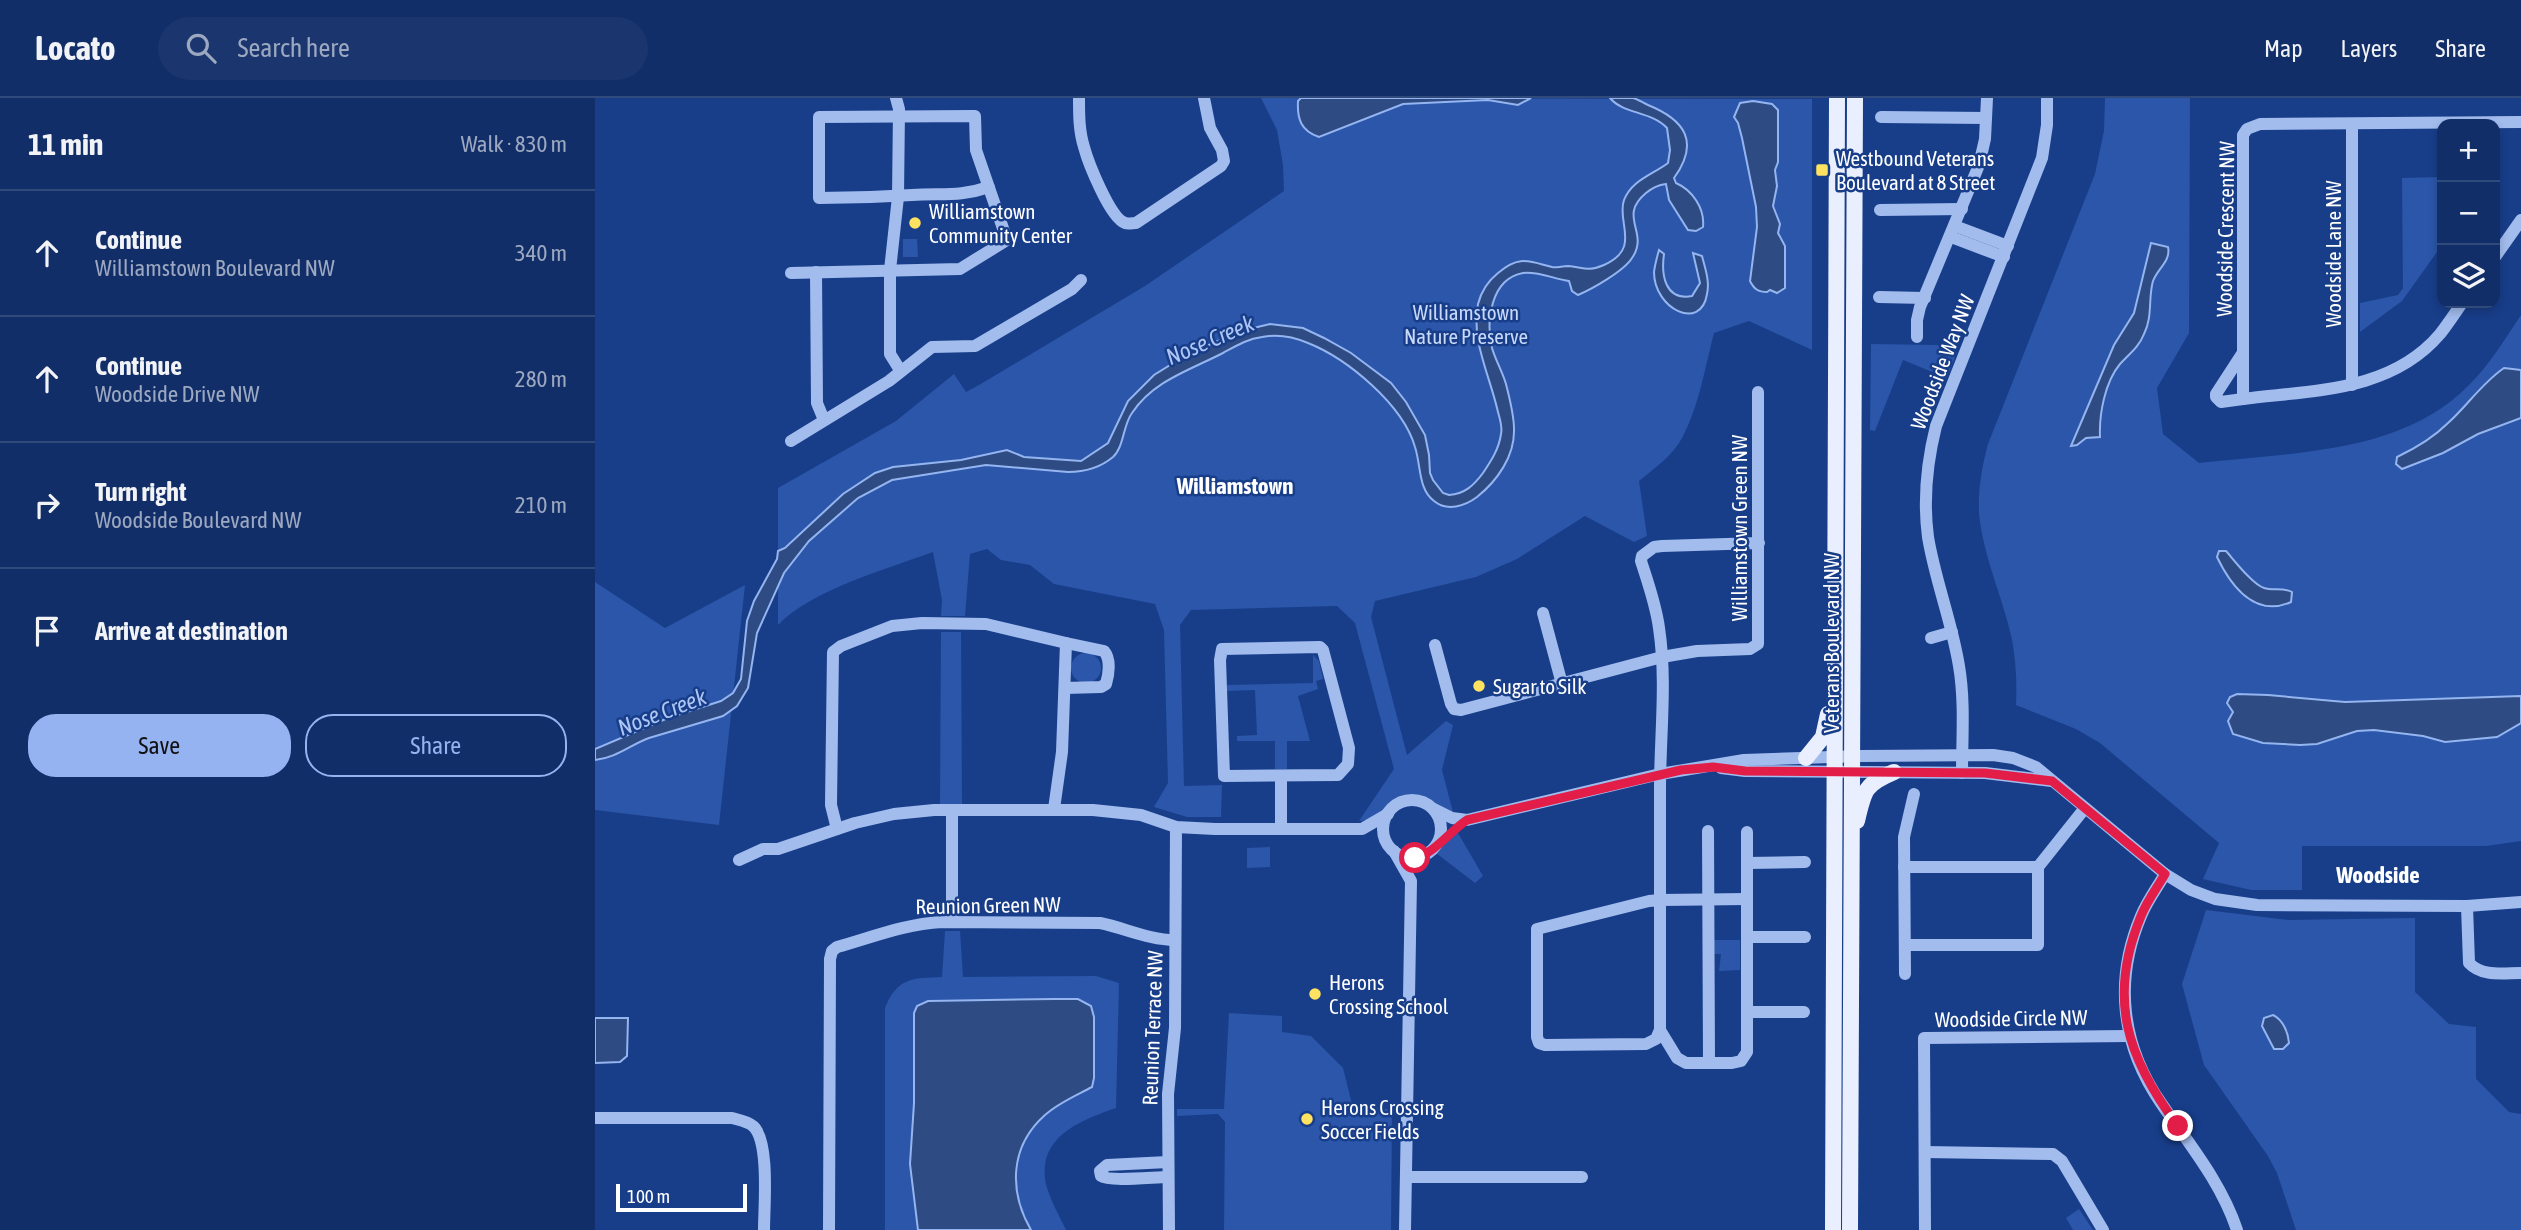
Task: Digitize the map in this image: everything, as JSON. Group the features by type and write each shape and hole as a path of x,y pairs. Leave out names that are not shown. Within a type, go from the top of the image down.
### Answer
{"main road":[{"name":"Veterans Boulevard NW","path":"1850,1230 1854,98"},
{"path":"1854,117 1861,98"},
{"name":"Veterans Boulevard NW","path":"1833,1230 1836,101"},
{"path":"1807,758 1823,737 1835,685"},
{"path":"1851,847 1868,785 1895,772"}],"street":[{"path":"1079,98 1083,146 1091,171 1121,221 1129,224 1136,223 1224,162 1222,150 1209,128 1204,98"},
{"path":"1917,337 1918,315 1981,157 1987,98"},
{"name":"Woodside Way NW","path":"1962,773 1962,692 1952,632 1929,538 1926,507 1929,452 1936,426 2042,158 2047,125 2046,98"},
{"path":"792,272 960,269 1007,240 989,187 976,150 975,116 899,105 819,117 818,198 968,194 989,187"},
{"path":"899,105 898,197 890,270 890,354 900,370"},
{"path":"1881,117 1986,118"},
{"name":"Woodside Crescent NW","path":"2243,399 2243,135 2247,129 2260,124 2521,122"},
{"name":"Woodside Lane NW","path":"2352,124 2352,385"},
{"path":"1880,210 1962,209"},
{"path":"2500,250 2521,220"},
{"path":"1953,231 2006,252"},
{"path":"816,272 817,403 824,420"},
{"path":"791,440 889,381 932,347 975,346 1072,289 1081,280"},
{"path":"1879,298 1925,298"},
{"path":"2242,354 2215,394 2221,402 2352,385 2372,380 2410,361 2440,334 2458,308"},
{"name":"Williamstown Green NW","path":"1435,645 1449,700 1454,709 1467,709 1662,657 1697,651 1751,649 1758,644 1758,392"},
{"path":"1747,899 1660,900 1537,929 1539,1043 1646,1044 1656,1039 1660,1030 1660,900 1660,774 1662,657 1657,614 1641,561 1642,556 1654,547 1662,546 1759,543"},
{"path":"1543,613 1562,684"},
{"path":"837,829 831,805 831,663 833,652 841,646 892,626 922,623 986,624 1108,654 1106,684 1101,687 1065,688"},
{"path":"1931,638 1952,632"},
{"path":"1054,809 1062,752 1066,643"},
{"path":"1312,647 1323,650 1349,748 1348,764 1338,775 1281,776 1224,776 1220,660 1222,649 1312,647"},
{"path":"1713,767 1745,771 1962,755 2013,758 2036,767 2165,874 2191,890 2215,899 2257,905 2467,906 2521,902"},
{"path":"739,860 763,849 778,849 837,829 894,814 952,810 1054,809 1141,815 1176,827 1362,829 1388,814 1395,805 1412,800 1423,802 1452,818 1467,820 1660,774 1744,760 1807,758 1835,764"},
{"path":"1852,764 1895,772 2003,774 2052,781"},
{"path":"1281,776 1281,829"},
{"path":"1905,974 1904,837 1914,794"},
{"path":"1905,945 2038,945 2038,867 2085,808"},
{"path":"1411,881 1433,848 1441,827 1434,809"},
{"path":"952,810 952,922"},
{"path":"1388,814 1384,832 1411,881 1405,1230"},
{"path":"1362,829 1409,858 1424,855 1467,820"},
{"name":"Reunion Terrace NW","path":"1169,1230 1168,1094 1175,1028 1176,827"},
{"path":"1708,831 1709,1063"},
{"path":"1660,1030 1677,1058 1686,1063 1732,1063 1741,1060 1747,1052 1747,832"},
{"path":"1747,863 1805,862"},
{"path":"1904,867 2038,867"},
{"path":"2165,874 2142,913 2129,956 2125,979 2128,1036 2146,1079 2219,1187 2237,1230"},
{"path":"2467,906 2469,963 2477,971 2484,973 2521,973"},
{"name":"Reunion Green NW","path":"829,1230 832,951 862,938 904,926 952,922 1100,923 1156,939 1175,940"},
{"path":"1747,937 1805,937"},
{"path":"1747,1012 1804,1012"},
{"name":"Woodside Circle NW","path":"1925,1230 1924,1038 2128,1036"},
{"path":"595,1118 732,1118 755,1128 764,1159 764,1230"},
{"path":"1925,1152 2053,1154 2062,1161 2103,1230"},
{"path":"1168,1162 1107,1165 1100,1171 1101,1176 1110,1180 1137,1176 1168,1177"},
{"path":"1406,1177 1582,1177"}],"green space":[{"name":"Williamstown Nature Preserve","path":"1261,98 1812,99 1812,350 1749,321 1714,333 1697,400 1682,438 1657,467 1639,481 1647,536 1634,542 1585,516 1517,559 1476,577 1375,601 1371,617 1407,755 1446,721 1453,725 1442,770 1454,816 1424,798 1410,796 1394,802 1375,816 1359,821 1394,769 1355,623 1337,606 1191,610 1180,625 1184,786 1222,785 1221,817 1187,817 1154,807 1168,783 1164,630 1155,604 1054,584 1030,565 1001,560 987,549 970,554 965,616 941,616 942,600 933,552 829,591 792,613 778,625 778,488 896,421 954,374 966,392 979,385 1145,286 1284,191 1277,130"},
{"path":"2105,98 2190,98 2189,333 2157,388 2163,434 2199,463 2343,446 2412,425 2443,407 2470,384 2491,360 2521,315 2521,841 2486,846 2302,846 2302,890 2251,890 2203,879 2219,843 2100,743 2076,729 2016,705 2012,640 1981,529 1981,478 1988,444 2095,174 2104,131"},
{"path":"2437,177 2437,252 2402,301 2360,332 2360,303 2398,295 2403,288 2402,178"},
{"path":"903,239 917,239 918,257 903,257"},
{"path":"1871,344 1937,345 1957,352 1947,378 1903,360 1875,431 1870,430"},
{"path":"595,582 665,628 745,585 719,825 595,810"},
{"path":"941,632 961,632 962,805 940,805"},
{"path":"1086,653 1097,657 1101,668 1097,679 1086,683 1075,679 1071,668 1075,657"},
{"path":"1313,655 1319,661 1323,679 1316,681 1318,689 1298,696 1310,741 1287,741 1287,769 1275,769 1275,741 1237,741 1237,736 1257,735 1255,690 1227,691 1227,685 1313,683"},
{"path":"1458,833 1483,876 1475,883 1436,853 1447,839"},
{"path":"1270,847 1270,867 1247,868 1247,848"},
{"path":"2206,910 2288,920 2415,918 2415,992 2449,1024 2476,1027 2476,1079 2509,1112 2521,1114 2521,1230 2296,1230 2277,1173 2268,1156 2204,1065 2182,984"},
{"path":"945,931 960,931 963,977 1096,976 1119,983 1116,1108 1089,1118 1064,1133 1048,1154 1046,1184 1066,1230 885,1230 885,1008 900,985 914,979 942,977"},
{"path":"1713,940 1740,940 1740,970 1719,971 1721,954 1713,954"},
{"name":"Herons Crossing Soccer Fields","path":"1229,1013 1282,1016 1282,1032 1311,1036 1343,1068 1352,1104 1392,1110 1391,1230 1224,1230 1225,1122 1218,1114 1177,1116 1177,1109 1224,1109"},
{"path":"2079,1209 2093,1230 2073,1230 2066,1218"}],"shaded area":[{"path":"1301,98 1531,98 1518,105 1488,100 1403,104 1319,137 1301,124 1298,101"},
{"path":"1610,98 1637,99 1661,111 1679,125 1685,134 1686,154 1674,178 1676,183 1696,200 1702,213 1703,227 1696,231 1688,230 1669,200 1666,184 1660,185 1648,191 1634,210 1638,240 1632,258 1607,279 1578,295 1572,291 1569,281 1534,273 1523,273 1503,284 1490,314 1490,338 1509,398 1514,439 1498,476 1472,500 1450,507 1439,504 1429,496 1423,483 1415,447 1399,415 1372,385 1340,360 1297,339 1274,336 1251,339 1173,377 1150,393 1129,418 1117,453 1098,466 1068,472 986,465 892,480 858,498 809,541 784,573 757,633 748,688 737,706 723,716 649,738 616,754 595,760 595,749 668,718 721,701 733,693 741,679 747,621 754,601 777,559 778,551 785,548 843,494 875,473 893,467 961,460 1007,450 1024,457 1081,461 1108,443 1128,401 1154,375 1188,354 1241,331 1270,324 1303,328 1351,353 1391,383 1406,402 1425,435 1430,473 1443,493 1455,494 1469,488 1492,459 1501,431 1477,331 1478,304 1485,287 1505,267 1518,262 1589,269 1604,265 1615,258 1625,243 1622,208 1624,200 1632,187 1668,163 1670,150 1667,128 1653,118 1622,107"},
{"path":"1753,101 1772,104 1778,110 1778,162 1775,170 1777,186 1773,206 1780,224 1778,233 1785,246 1785,288 1777,293 1770,290 1759,291 1750,281 1757,227 1756,207 1742,138 1734,117 1740,103"},
{"path":"2151,243 2168,247 2168,252 2153,281 2147,327 2139,343 2110,380 2102,409 2100,437 2086,438 2071,446 2114,345 2134,313"},
{"path":"1659,250 1664,254 1663,270 1667,285 1670,290 1683,296 1692,296 1700,283 1693,253 1702,256 1708,289 1703,305 1696,312 1678,311 1661,296 1654,272"},
{"path":"2504,368 2521,370 2521,418 2478,434 2443,453 2402,469 2396,464 2397,457 2436,433"},
{"path":"2219,551 2226,551 2259,586 2292,592 2291,602 2266,606 2246,596 2229,579 2217,557"},
{"path":"2237,694 2345,702 2521,696 2521,723 2497,737 2445,742 2423,736 2374,730 2357,731 2317,744 2263,743 2233,734 2228,721 2233,712 2227,703 2230,697"},
{"path":"1078,999 1091,1006 1094,1017 1094,1078 1092,1087 1061,1103 1045,1115 1033,1128 1019,1155 1016,1185 1031,1230 918,1230 910,1164 914,1103 914,1013 917,1006 928,1001"},
{"path":"2273,1015 2282,1023 2287,1035 2289,1043 2283,1049 2274,1049 2262,1026 2264,1018"},
{"path":"595,1018 628,1018 627,1056 620,1062 595,1063"}],"place":[{"name":"Westbound Veterans Boulevard at 8 Street","path":"1822,170"},
{"name":"Williamstown Community Center","path":"915,223"},
{"name":"Sugar to Silk","path":"1479,686"},
{"name":"Herons Crossing School","path":"1315,994"},
{"name":"Herons Crossing Soccer Fields","path":"1307,1119"}],"district":[{"name":"Williamstown","path":"1235,486"},
{"name":"Woodside","path":"2378,875"}],"route":[{"path":"1415,858 1432,850 1467,820 1681,770 1713,767 1745,771 1985,773 2052,781 2165,874 2142,913 2134,934 2125,979 2125,1003 2128,1036 2137,1060 2160,1102 2178,1126"}],"water label":[{"name":"Nose Creek","path":"1210,340"},
{"name":"Nose Creek","path":"662,712"}]}
